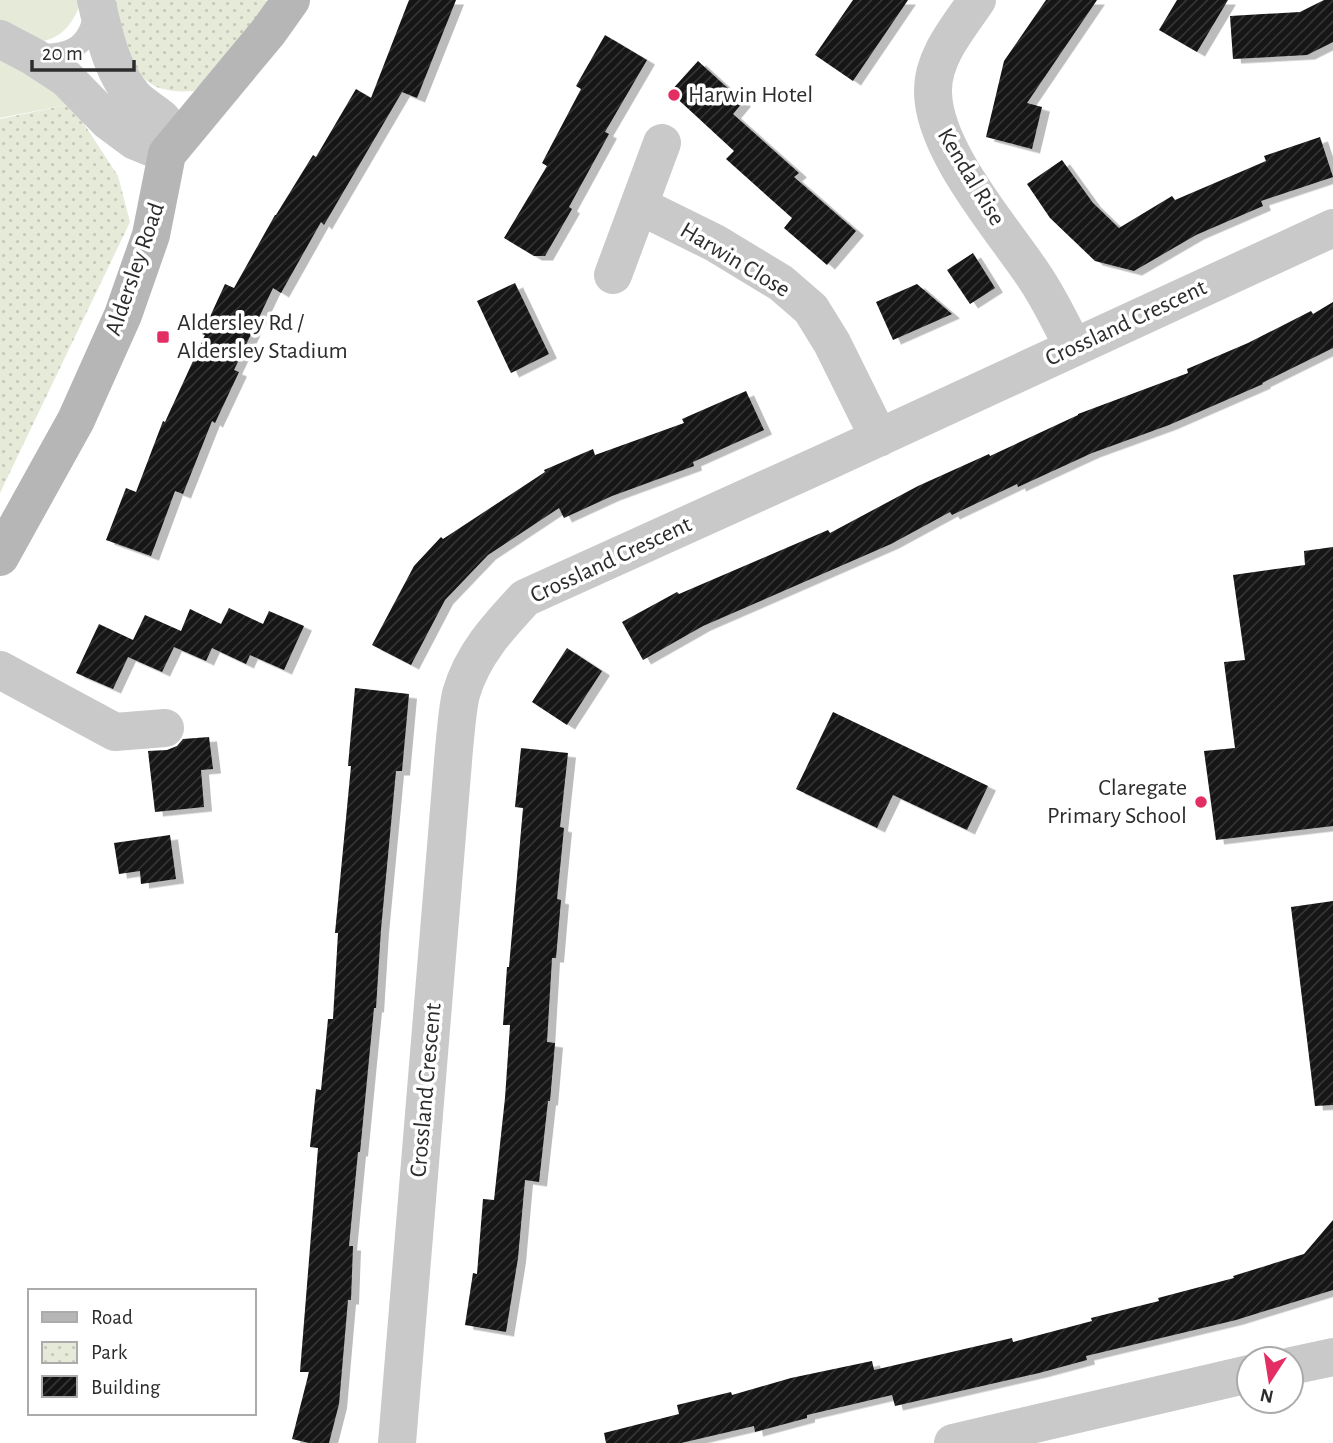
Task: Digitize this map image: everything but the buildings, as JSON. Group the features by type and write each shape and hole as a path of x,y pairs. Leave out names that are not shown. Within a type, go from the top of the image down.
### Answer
{"street":[{"name":"Aldersley Road","path":"0,557 76,420 123,315 151,235 167,154 269,32 292,0"},
{"name":"Kendal Rise","path":"977,0 952,36 937,65 933,90 936,118 950,150 976,194 1037,279 1073,346"},
{"path":"96,1 111,57 120,76 135,99 162,119 167,154"},
{"path":"14,46 66,78 108,121 135,141 167,154"},
{"path":"613,275 662,142"},
{"name":"Harwin Close","path":"640,206 715,243 781,283 811,309 832,343 879,438"},
{"name":"Crossland Crescent","path":"397,1443 454,749 461,695 471,667 492,634 525,598 1333,228"},
{"path":"0,670 115,732 165,729"},
{"path":"1305,1363 1333,1357"},
{"path":"953,1443 1235,1377"}],"lane":[{"path":"14,46 53,55 69,51 83,42 91,30 96,1"}],"green space":[{"path":"0,0 81,0 64,31 49,40 30,41 0,26"},
{"path":"115,0 265,0 274,7 194,91 176,91 158,87 140,74 126,44"},
{"path":"0,52 87,101 0,118"},
{"path":"71,104 118,176 130,222 0,493 0,119"}],"place":[{"name":"Harwin Hotel","path":"674,95"},
{"name":"Aldersley Rd / Aldersley Stadium","path":"163,337"},
{"name":"Claregate Primary School","path":"1201,802"}]}
